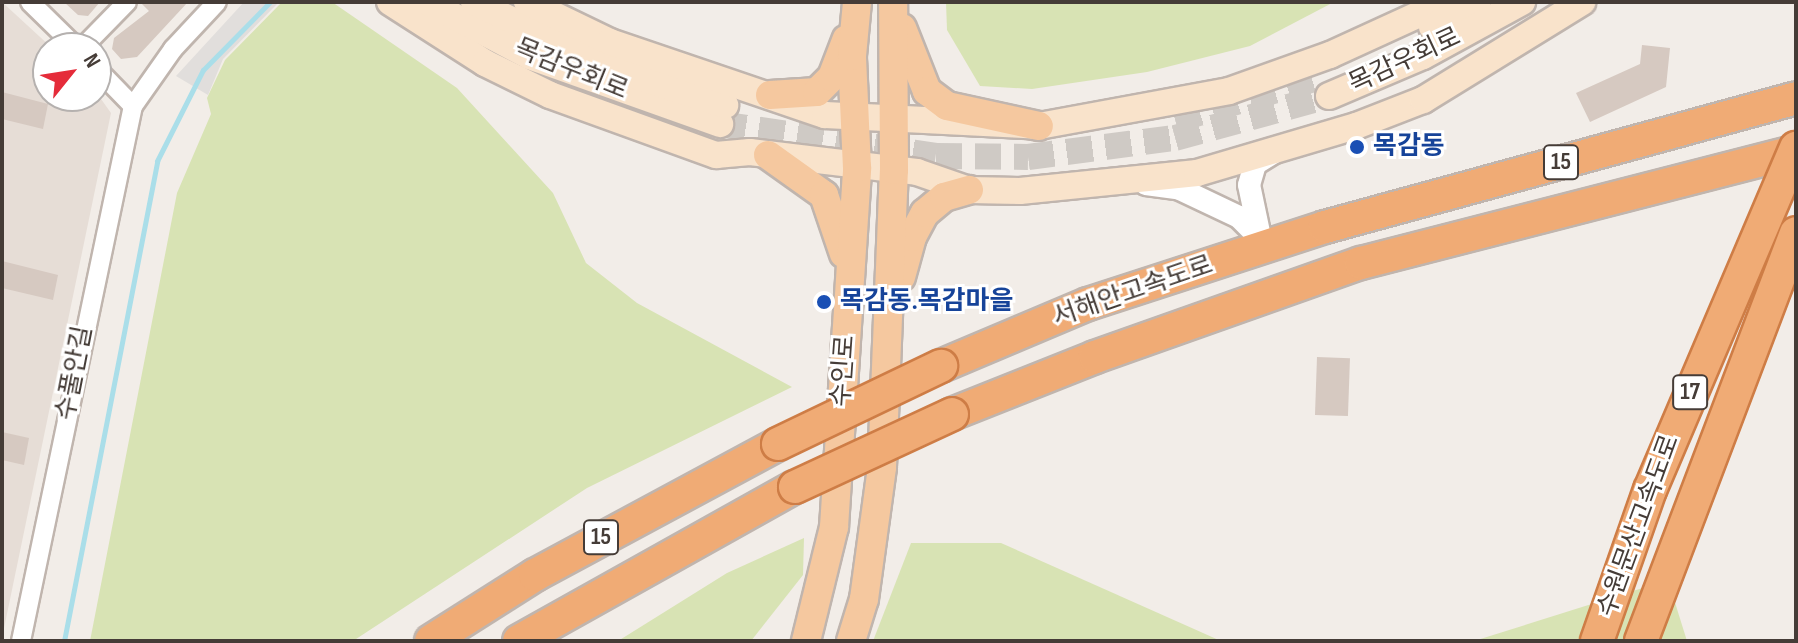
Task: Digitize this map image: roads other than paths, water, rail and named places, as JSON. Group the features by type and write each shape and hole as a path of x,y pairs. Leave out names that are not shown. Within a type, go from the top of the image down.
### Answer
{"highway":[{"path":"1737,114 1796,86"},
{"name":"서해안고속도로","path":"431,641 535,575 778,444 941,366 1088,304 1325,227 1796,98"},
{"name":"서해안고속도로","path":"519,641 795,487 952,414 1258,298 1361,263 1796,149"},
{"name":"수원문산고속도로","path":"1597,641 1650,490 1796,149"},
{"name":"수원문산고속도로","path":"1641,641 1796,233"}],"main road":[{"path":"390,2 485,63 636,130 716,155 768,155 894,170 969,190 1020,191 1197,173 1423,100 1582,2"},
{"name":"목감우회로","path":"427,2 529,56 723,114 614,69 474,2"},
{"path":"527,2 610,42 825,115 1039,126 1229,91 1330,55 1446,2"},
{"path":"894,2 909,56 927,91 947,106 1039,126"},
{"name":"수인로","path":"851,641 876,530 894,170 894,2"},
{"name":"목감우회로","path":"1478,2 1325,87 1423,56 1522,2"},
{"path":"770,95 817,92 832,77 856,10"},
{"name":"수인로","path":"806,641 834,527 857,168 858,117 852,56 856,10"},
{"path":"768,155 824,195 850,276"},
{"path":"887,328 912,237 925,213 944,197 969,190"}],"street":[{"path":"30,2 63,32"},
{"name":"수풀안길","path":"21,641 133,106 173,49 217,2"},
{"path":"96,32 124,3"},
{"path":"112,84 133,106"},
{"path":"1121,181 1180,189 1239,217 1260,238 1249,185 1255,164 1281,147"}],"waterway":[{"path":"64,641 157,161 203,70 270,2"}],"tunnel":[{"path":"1175,120 1321,77"},
{"path":"720,124 936,156 1028,157 1175,138 1329,96"}],"place":[{"name":"목감동","path":"1357,147"},
{"name":"목감동.목감마을","path":"824,302"}]}
